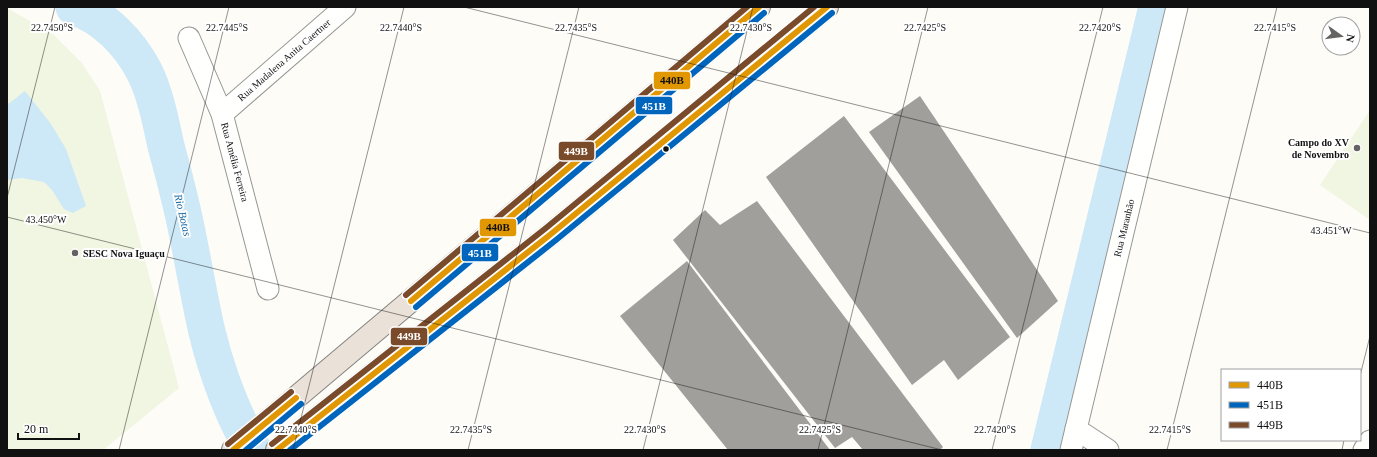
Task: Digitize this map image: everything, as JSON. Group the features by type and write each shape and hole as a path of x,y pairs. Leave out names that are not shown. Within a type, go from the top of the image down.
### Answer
{"highway":[{"path":"233,450 759,7"},
{"path":"277,450 557,229 827,7"}],"street":[{"name":"Rua Madalena Anita Caertner","path":"222,114 345,7"},
{"name":"Rua Maranhão","path":"1071,450 1177,7"},
{"name":"Rua Amélia Ferreira","path":"189,38 222,114 268,289"},
{"path":"1076,429 1108,450"},
{"path":"1364,450 1370,441"}],"green space":[{"name":"SESC Nova Iguaçu","path":"7,8 54,35 82,63 100,91 179,388 103,450 7,450"},
{"name":"Campo do XV de Novembro","path":"1370,110 1370,220 1320,185"}],"water":[{"path":"25,91 51,124 66,149 86,206 73,213 64,209 52,190 44,182 22,178 7,180 7,105"}],"building":[{"path":"920,96 1058,301 1017,338 869,132"},
{"path":"844,116 1010,337 958,380 944,360 912,385 766,177"},
{"path":"757,201 943,447 940,450 863,450 852,437 835,448 673,240 705,210 720,225"},
{"path":"687,261 830,450 728,450 620,316"}],"waterway":[{"name":"Rio Botas","path":"74,7 96,17 115,32 124,41 148,79 157,108 181,205 211,347 220,378 245,436 253,450"},
{"path":"1049,450 1157,7"}],"transit line":[{"name":"449B","path":"406,295 747,7"},
{"name":"440B","path":"411,301 759,7"},
{"name":"449B","path":"272,444 546,228 814,7"},
{"name":"440B","path":"277,450 551,234 827,7"},
{"name":"451B","path":"416,307 764,13"},
{"name":"451B","path":"290,450 556,240 832,13"},
{"name":"449B","path":"228,444 291,392"},
{"name":"440B","path":"233,450 296,398"},
{"name":"451B","path":"246,450 301,404"}],"place":[{"name":"Campo do XV de Novembro","path":"1357,148"},
{"name":"SESC Nova Iguaçu","path":"75,253"}]}
